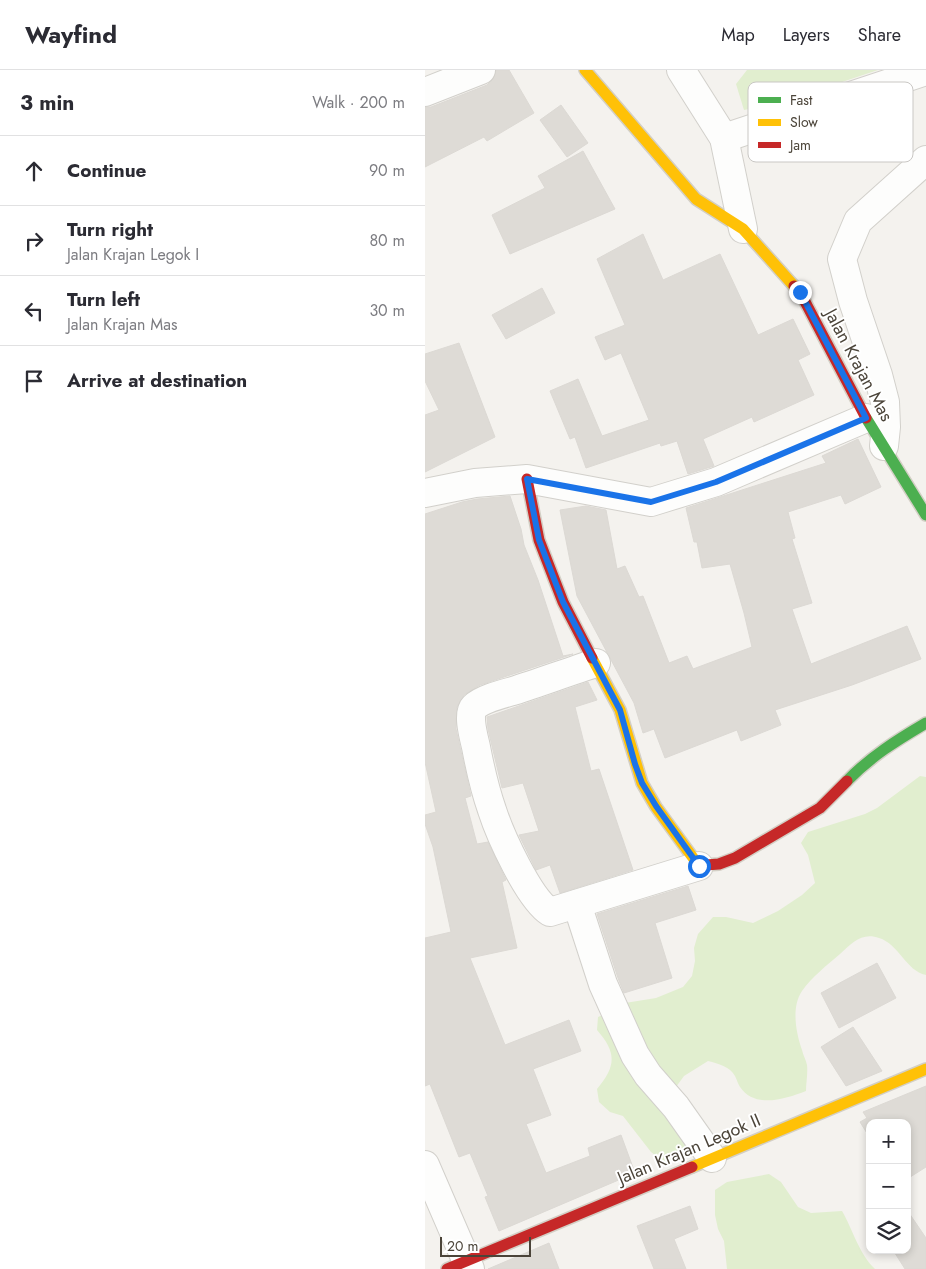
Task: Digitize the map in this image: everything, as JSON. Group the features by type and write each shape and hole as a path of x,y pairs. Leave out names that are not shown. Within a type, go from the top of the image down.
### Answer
{"street":[{"path":"425,92 481,70"},
{"name":"Jalan Krajan Mas","path":"585,70 696,199 743,229 800,292 866,418 926,515"},
{"path":"681,70 724,138 743,229"},
{"path":"893,82 926,71"},
{"path":"724,138 748,130"},
{"path":"884,446 886,427 885,402 853,301 842,259 858,221 926,160"},
{"path":"425,493 475,483 527,479 651,502 716,482 866,418"},
{"path":"527,479 539,540 563,602 620,710 642,783 699,866"},
{"path":"596,663 498,695 475,706 470,714 483,780 492,811 524,879 541,906 550,912 699,866 719,864 735,858 820,808 863,764 899,739 926,724"},
{"path":"577,904 603,984 635,1055 648,1075 676,1107 711,1158"},
{"name":"Jalan Krajan Legok II","path":"461,1261 926,1069"},
{"path":"425,1165 461,1261"}],"green space":[{"path":"747,70 878,70 842,82 748,82 748,109 744,110 736,84"},
{"path":"920,776 926,777 926,975 919,973 913,968 886,941 867,936 853,943 815,976 799,997 796,1020 798,1036 807,1065 806,1091 780,1099 762,1100 754,1098 746,1094 740,1087 730,1070 708,1061 684,1076 676,1087 679,1115 692,1154 665,1163 651,1152 623,1116 610,1112 599,1102 597,1089 608,1073 612,1059 604,1038 597,1030 598,1017 625,1003 656,998 683,987 692,976 695,961 694,948 698,934 713,917 726,917 753,923 778,911 802,895 815,883 808,855 801,843 808,832 865,814 877,808"},
{"path":"769,1174 781,1182 798,1207 811,1213 842,1211 860,1249 875,1269 727,1269 724,1241 718,1229 715,1215 715,1190 727,1182"}],"building":[{"path":"496,70 509,70 534,113 487,141 484,137 425,167 425,107 431,107 487,85 493,79"},
{"path":"561,105 588,143 567,157 540,120"},
{"path":"583,151 615,209 510,254 492,215 545,188 538,176"},
{"path":"643,234 663,280 720,254 758,335 793,319 810,354 798,360 814,395 754,422 752,417 703,439 714,466 688,474 677,441 661,446 660,443 586,468 575,437 570,439 550,391 578,379 602,436 649,420 621,353 605,360 595,337 625,325 597,259"},
{"path":"542,288 555,313 506,339 492,315"},
{"path":"459,343 495,437 425,472 425,415 439,410 425,381 425,354"},
{"path":"858,439 881,487 845,504 841,495 788,512 795,538 792,539 812,603 792,609 811,664 907,626 921,659 852,685 775,710 781,725 741,741 737,730 665,758 654,729 643,733 634,703 577,596 560,510 586,506 606,510 617,569 625,566 639,597 643,596 669,663 687,656 693,669 752,647 730,564 702,568 697,542 694,542 686,508 826,463 822,456"},
{"path":"510,496 521,529 524,545 538,580 563,656 573,654 480,685 464,695 457,707 456,729 471,796 465,798 477,844 488,842 506,880 502,882 517,948 470,958 505,1045 569,1020 581,1051 533,1069 551,1115 526,1124 546,1173 590,1156 588,1148 621,1135 635,1173 499,1231 485,1197 488,1196 470,1153 459,1157 430,1084 425,1086 425,938 451,932 433,847 425,824 425,815 436,812 425,762 425,514 462,502"},
{"path":"588,682 597,700 575,707 591,771 599,769 633,870 560,893 550,865 536,870 519,835 539,831 523,783 502,788 488,729 487,717"},
{"path":"688,886 696,910 655,923 672,978 624,993 597,914"},
{"path":"877,963 896,998 839,1028 821,993"},
{"path":"853,1027 882,1071 846,1086 821,1047"},
{"path":"926,1086 926,1167 911,1176 911,1119 866,1119 866,1132 860,1122 867,1118 863,1112"},
{"path":"690,1206 698,1229 674,1239 686,1269 654,1269 637,1226"},
{"path":"911,1216 926,1238 926,1269 905,1269 896,1254 911,1254"},
{"path":"549,1243 559,1269 488,1269"}],"traffic: fast":[{"path":"866,418 926,515"},
{"path":"847,781 884,749 926,723"}],"traffic: slow":[{"path":"585,70 696,199 743,229 794,286"},
{"path":"592,658 620,710 642,783 656,807 699,866 706,865"},
{"path":"692,1167 926,1069"}],"traffic: jam":[{"path":"794,286 800,292 866,418"},
{"path":"527,479 539,540 563,602 592,658"},
{"path":"706,865 719,864 735,858 820,808 847,781"},
{"path":"447,1269 692,1167"}],"route":[{"path":"699,866 642,783 620,710 563,602 539,540 527,479 651,502 667,499 716,482 866,418 800,292"}]}
